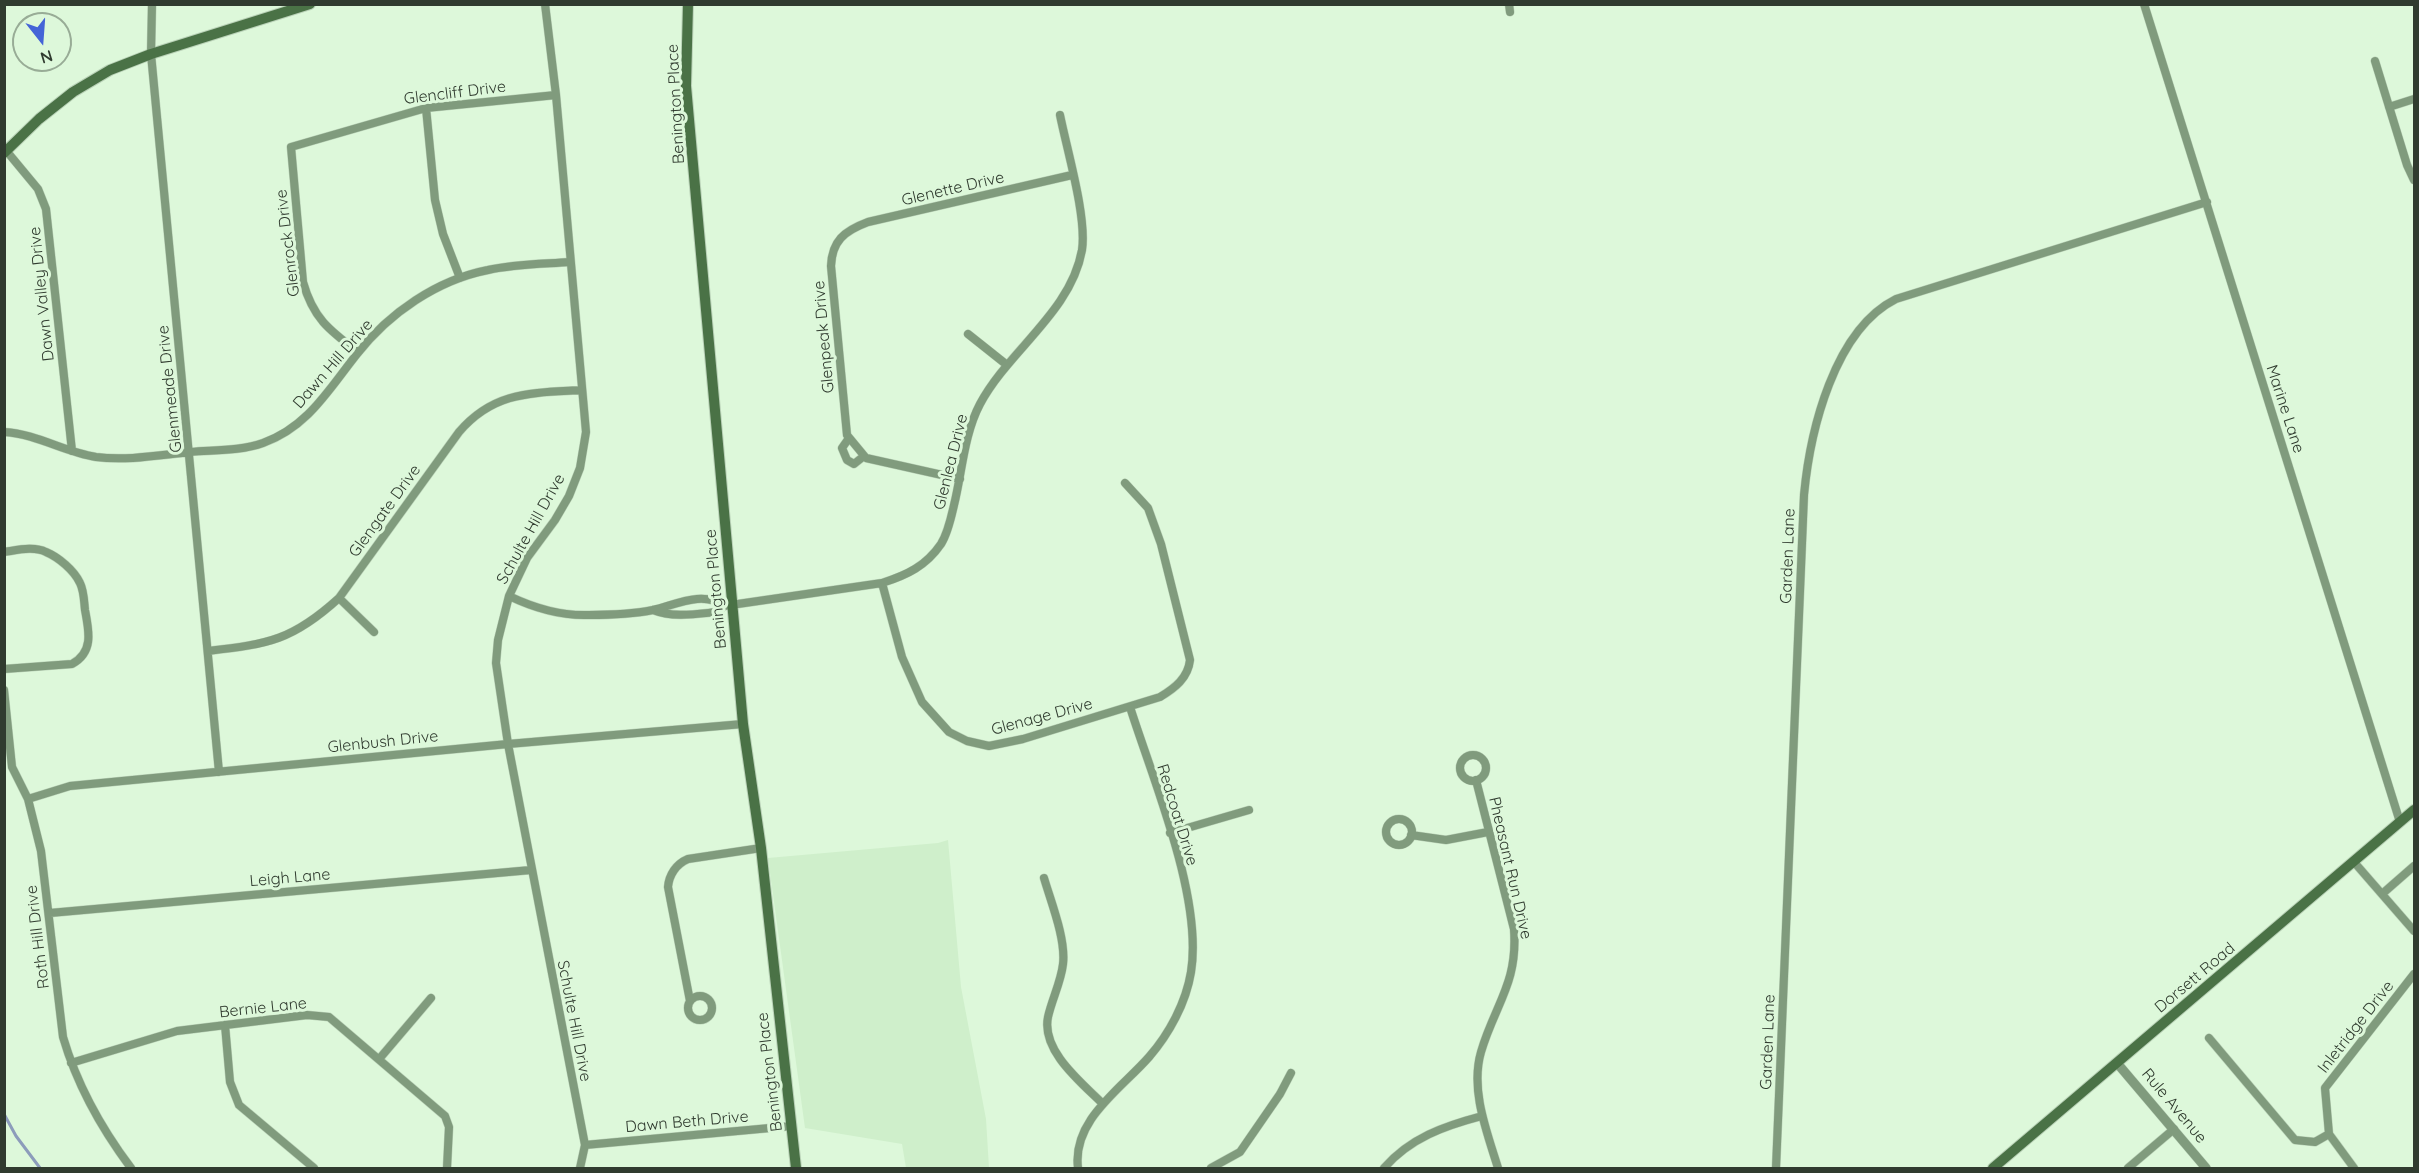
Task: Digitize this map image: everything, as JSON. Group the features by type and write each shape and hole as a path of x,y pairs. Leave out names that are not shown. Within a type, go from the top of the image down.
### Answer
{"main road":[{"path":"5,151 39,119 74,92 110,70 151,54 310,4"},
{"name":"Benington Place","path":"688,4 686,86 728,605 761,848 796,1168"},
{"name":"Dorsett Road","path":"1993,1168 2415,810"}],"street":[{"name":"Glenmeade Drive","path":"152,4 151,54 219,772"},
{"name":"Schulte Hill Drive","path":"545,4 556,95 586,432 580,468 568,496 555,520 527,558 509,596 498,640 496,663 531,870 585,1145 580,1168"},
{"name":"Marine Lane","path":"2144,4 2400,822"},
{"path":"2375,61 2407,165 2415,180"},
{"name":"Glencliff Drive","path":"291,147 426,108 556,95"},
{"path":"2389,107 2415,99"},
{"path":"426,108 435,200 443,234 460,278"},
{"name":"Glenlea Drive","path":"653,610 663,614 717,612 728,605 882,583 905,576 923,565 933,555 943,542 950,523 972,422 981,403 1007,365 1062,299 1079,264 1083,247 1080,211 1060,116"},
{"name":"Glenrock Drive","path":"291,147 303,282 309,302 316,316 329,330 358,352"},
{"name":"Dawn Valley Drive","path":"5,151 38,189 46,209 72,451"},
{"name":"Glenette Drive","path":"842,236 854,227 868,222 1072,176"},
{"name":"Garden Lane","path":"1776,1168 1804,495 1808,459 1821,408 1843,356 1864,323 1875,312 1896,299 2207,202"},
{"name":"Glenpeak Drive","path":"842,236 832,251 831,266 845,429 849,438 864,456 960,479"},
{"name":"Dawn Hill Drive","path":"4,432 22,433 96,457 122,459 237,449 262,443 290,430 324,399 358,352 387,322 418,298 460,278 489,270 570,262"},
{"path":"969,334 1007,365"},
{"name":"Glengate Drive","path":"208,651 275,641 302,627 339,598 469,421 503,399 533,393 582,390"},
{"name":"Glenpeak Drive","path":"849,438 842,447 847,460 854,464 864,456"},
{"path":"1125,483 1148,508 1161,544 1190,660 1189,672 1173,689 1160,697 1130,707"},
{"path":"4,552 34,549 45,551 57,558 74,574 80,583 83,595 89,635 85,652 72,664 4,669"},
{"name":"Glenage Drive","path":"882,583 902,657 922,702 949,732 967,741 989,746 1023,739 1130,707"},
{"name":"Glenlea Drive","path":"509,596 550,612 578,615 653,610 690,600 716,600 728,605"},
{"path":"339,598 374,632"},
{"name":"Roth Hill Drive","path":"4,690 12,767 28,799 41,851 63,1037 71,1063 109,1139 131,1168"},
{"name":"Redcoat Drive","path":"1078,1168 1077,1160 1083,1132 1103,1104 1150,1057 1168,1032 1182,1002 1191,973 1193,943 1190,907 1170,833 1130,707"},
{"name":"Glenbush Drive","path":"28,799 70,786 743,724"},
{"name":"Pheasant Run Drive","path":"1476,780 1514,930 1515,958 1507,988 1480,1053 1478,1086 1482,1116 1498,1168"},
{"path":"1170,833 1249,810"},
{"path":"1411,835 1446,840 1488,832"},
{"path":"690,1001 668,877 682,862 688,860 761,848"},
{"path":"2354,862 2415,931"},
{"path":"2382,894 2415,866"},
{"name":"Leigh Lane","path":"50,913 531,870"},
{"path":"1044,878 1062,948 1063,963 1047,1021 1052,1046 1064,1066 1103,1104"},
{"name":"Inletridge Drive","path":"2328,1134 2325,1088 2415,974"},
{"path":"380,1058 430,998"},
{"name":"Bernie Lane","path":"71,1063 177,1031 307,1015 329,1017 380,1058 445,1116 449,1127 447,1168"},
{"path":"225,1025 230,1082 239,1105 314,1168"},
{"path":"2209,1038 2295,1140 2314,1142 2328,1134 2355,1168"},
{"name":"Rule Avenue","path":"2117,1063 2206,1168"},
{"path":"1211,1168 1240,1152 1274,1103 1291,1073"},
{"path":"1384,1168 1398,1152 1430,1132 1482,1116"},
{"name":"Dawn Beth Drive","path":"585,1145 792,1126"},
{"path":"2128,1168 2174,1129"}],"shaded area":[{"path":"948,840 961,987 986,1119 989,1168 906,1168 902,1144 805,1128 768,858 938,843"}],"waterway":[{"path":"4,1114 16,1136 40,1168"}]}
